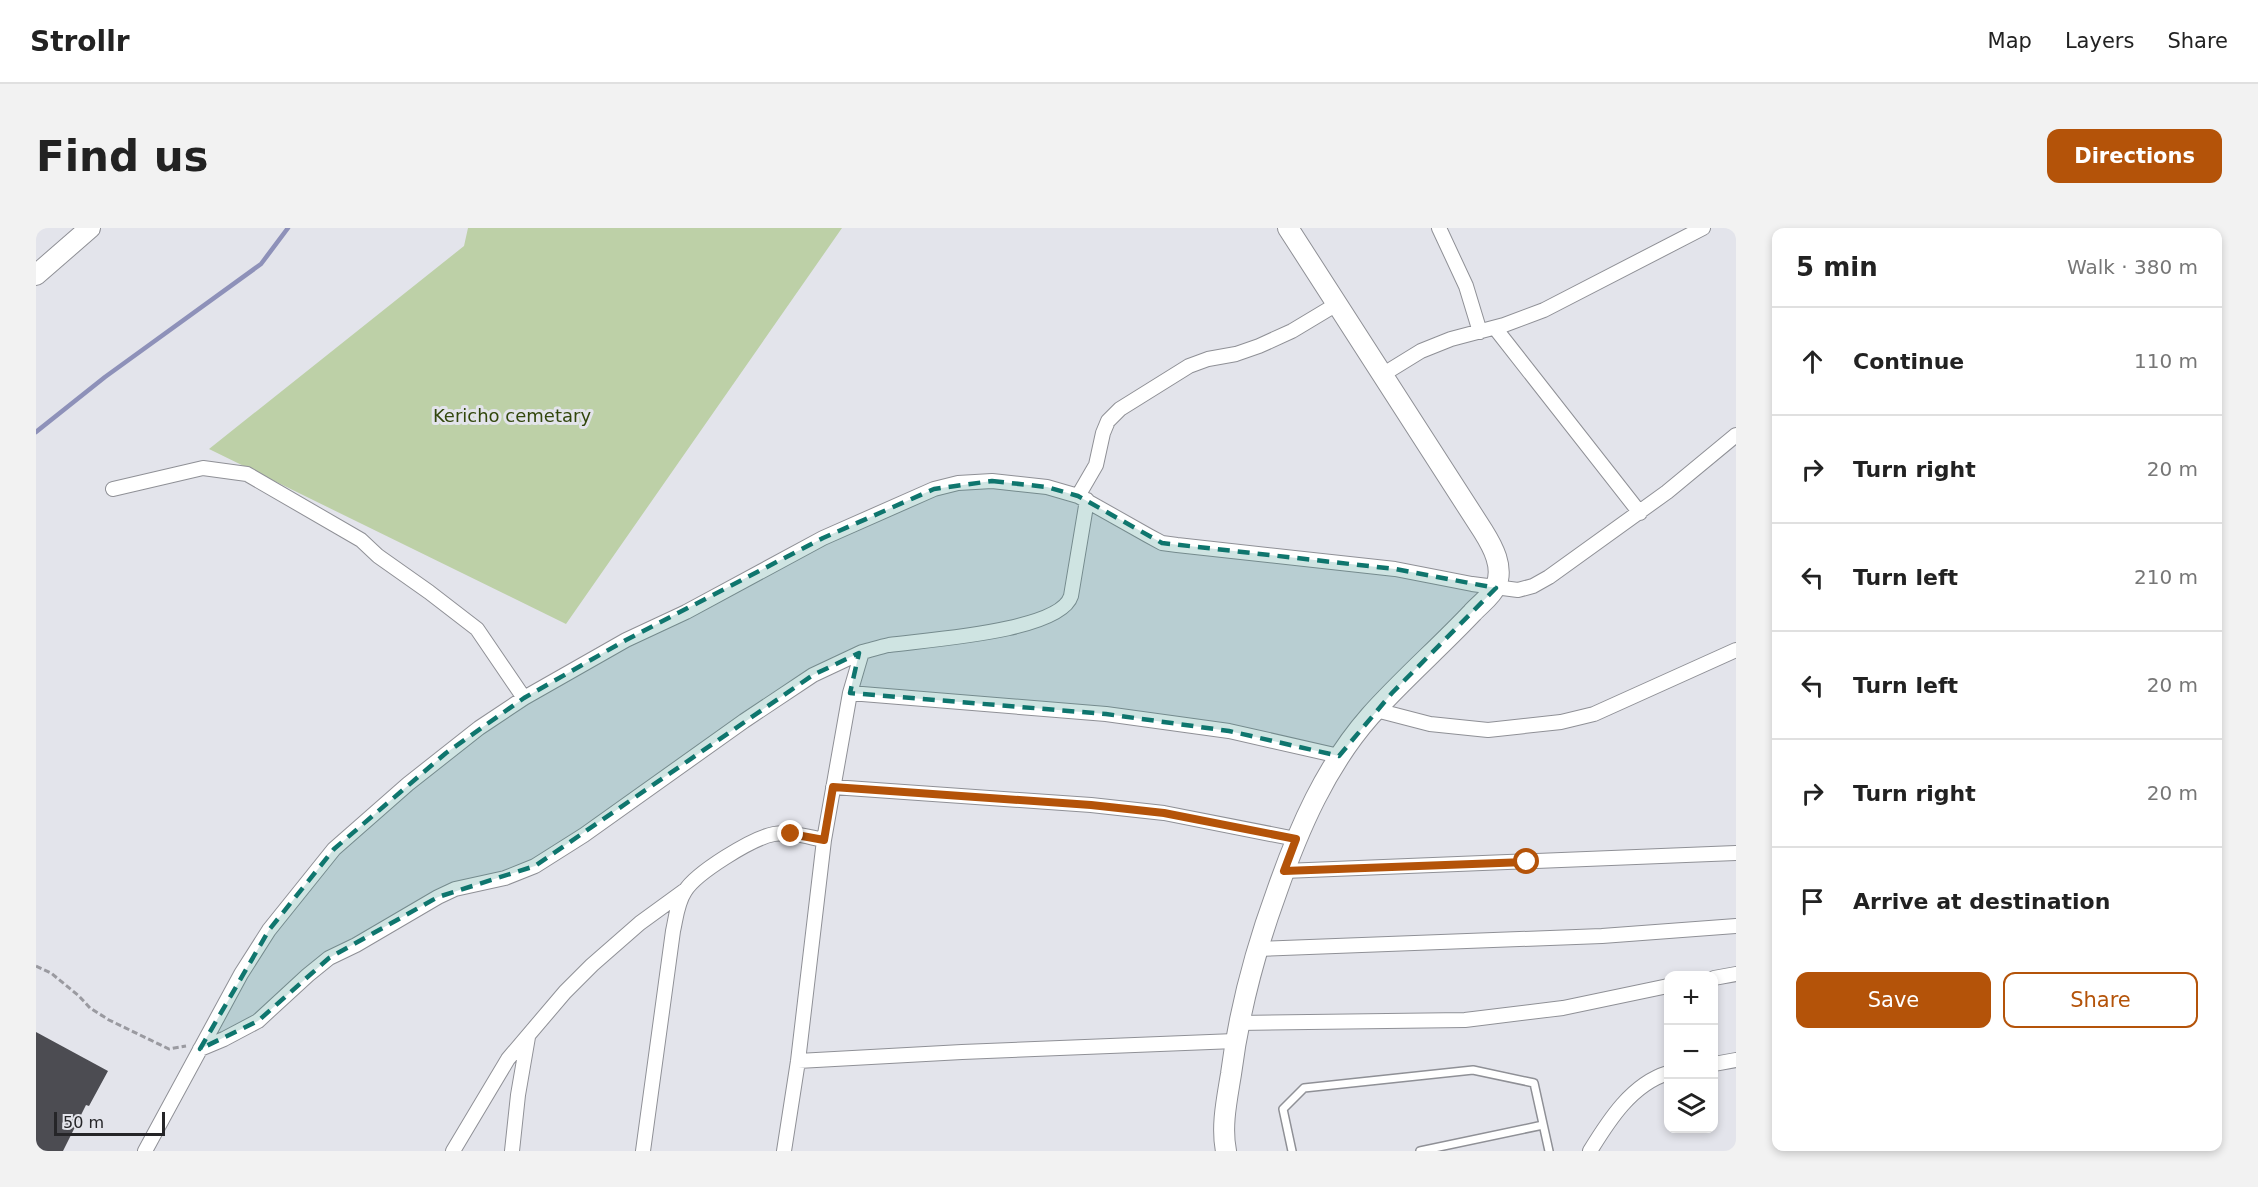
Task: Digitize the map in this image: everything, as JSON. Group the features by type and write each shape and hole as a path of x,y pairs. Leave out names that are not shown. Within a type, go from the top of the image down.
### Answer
{"street":[{"path":"36,275 90,228"},
{"path":"1226,1151 1224,1122 1237,1032 1256,949 1296,839 1339,756 1376,710 1496,588 1499,573 1492,545 1288,228"},
{"path":"1439,228 1466,286 1480,332"},
{"path":"1382,375 1421,351 1451,339 1480,332 1544,310 1703,228"},
{"path":"200,1049 258,1021 329,958 356,945 438,897 455,889 505,878 536,866 803,682 862,652 886,646 991,632 1029,622 1064,608 1071,596 1083,498 1096,465 1108,421 1120,409 1189,366 1259,346 1293,331 1337,304"},
{"path":"1495,327 1640,513"},
{"path":"145,1151 241,974 269,930 334,849 366,819 446,753 524,698 626,640 686,612 823,538 934,489 958,483 992,481 1047,487 1083,498 1162,543 1395,569 1518,590 1533,586 1550,577 1640,513 1736,435"},
{"path":"113,489 203,468 247,474 360,540 378,556 477,628 524,698"},
{"path":"1376,710 1430,724 1488,730 1561,722 1594,714 1736,650"},
{"path":"784,1151 798,1061 824,840 850,693 862,652"},
{"path":"850,693 1106,714 1229,731 1339,756"},
{"path":"833,787 954,794 1143,811 1296,839"},
{"path":"453,1151 508,1059 565,992 640,923 732,852 757,838 775,833 824,840"},
{"path":"1284,871 1736,853"},
{"path":"643,1151 673,931 685,890"},
{"path":"1256,949 1602,936 1736,926"},
{"path":"1718,977 1736,974"},
{"path":"798,1061 962,1052 1237,1032 1465,1020 1563,1008 1664,987"},
{"path":"512,1151 518,1095 528,1037"},
{"path":"1718,1063 1736,1060"},
{"path":"1590,1151 1616,1113 1635,1092 1648,1082 1664,1075"}],"lane":[{"path":"1292,1151 1283,1109 1304,1088 1473,1070 1534,1083 1549,1151"},
{"path":"1420,1151 1543,1125"}],"path":[{"path":"36,966 51,973 90,1008 109,1020 169,1049 187,1046 200,1049"}],"highlighted area":[{"path":"992,481 1047,487 1078,496 1162,543 1395,569 1496,588 1392,693 1339,756 1229,731 1106,714 850,693 859,653 813,675 535,866 438,897 329,958 258,1021 200,1049 269,930 334,849 446,753 524,698 626,640 823,538 934,489"}],"green space":[{"name":"Kericho cemetary","path":"468,228 842,228 566,624 209,449 464,246"}],"building":[{"path":"36,1032 108,1071 89,1106 86,1105 63,1151 36,1151"}],"waterway":[{"path":"36,432 105,377 261,264 288,228"}],"route":[{"path":"791,834 824,840 833,787 954,794 1164,813 1296,839 1284,871 1527,862"}]}
